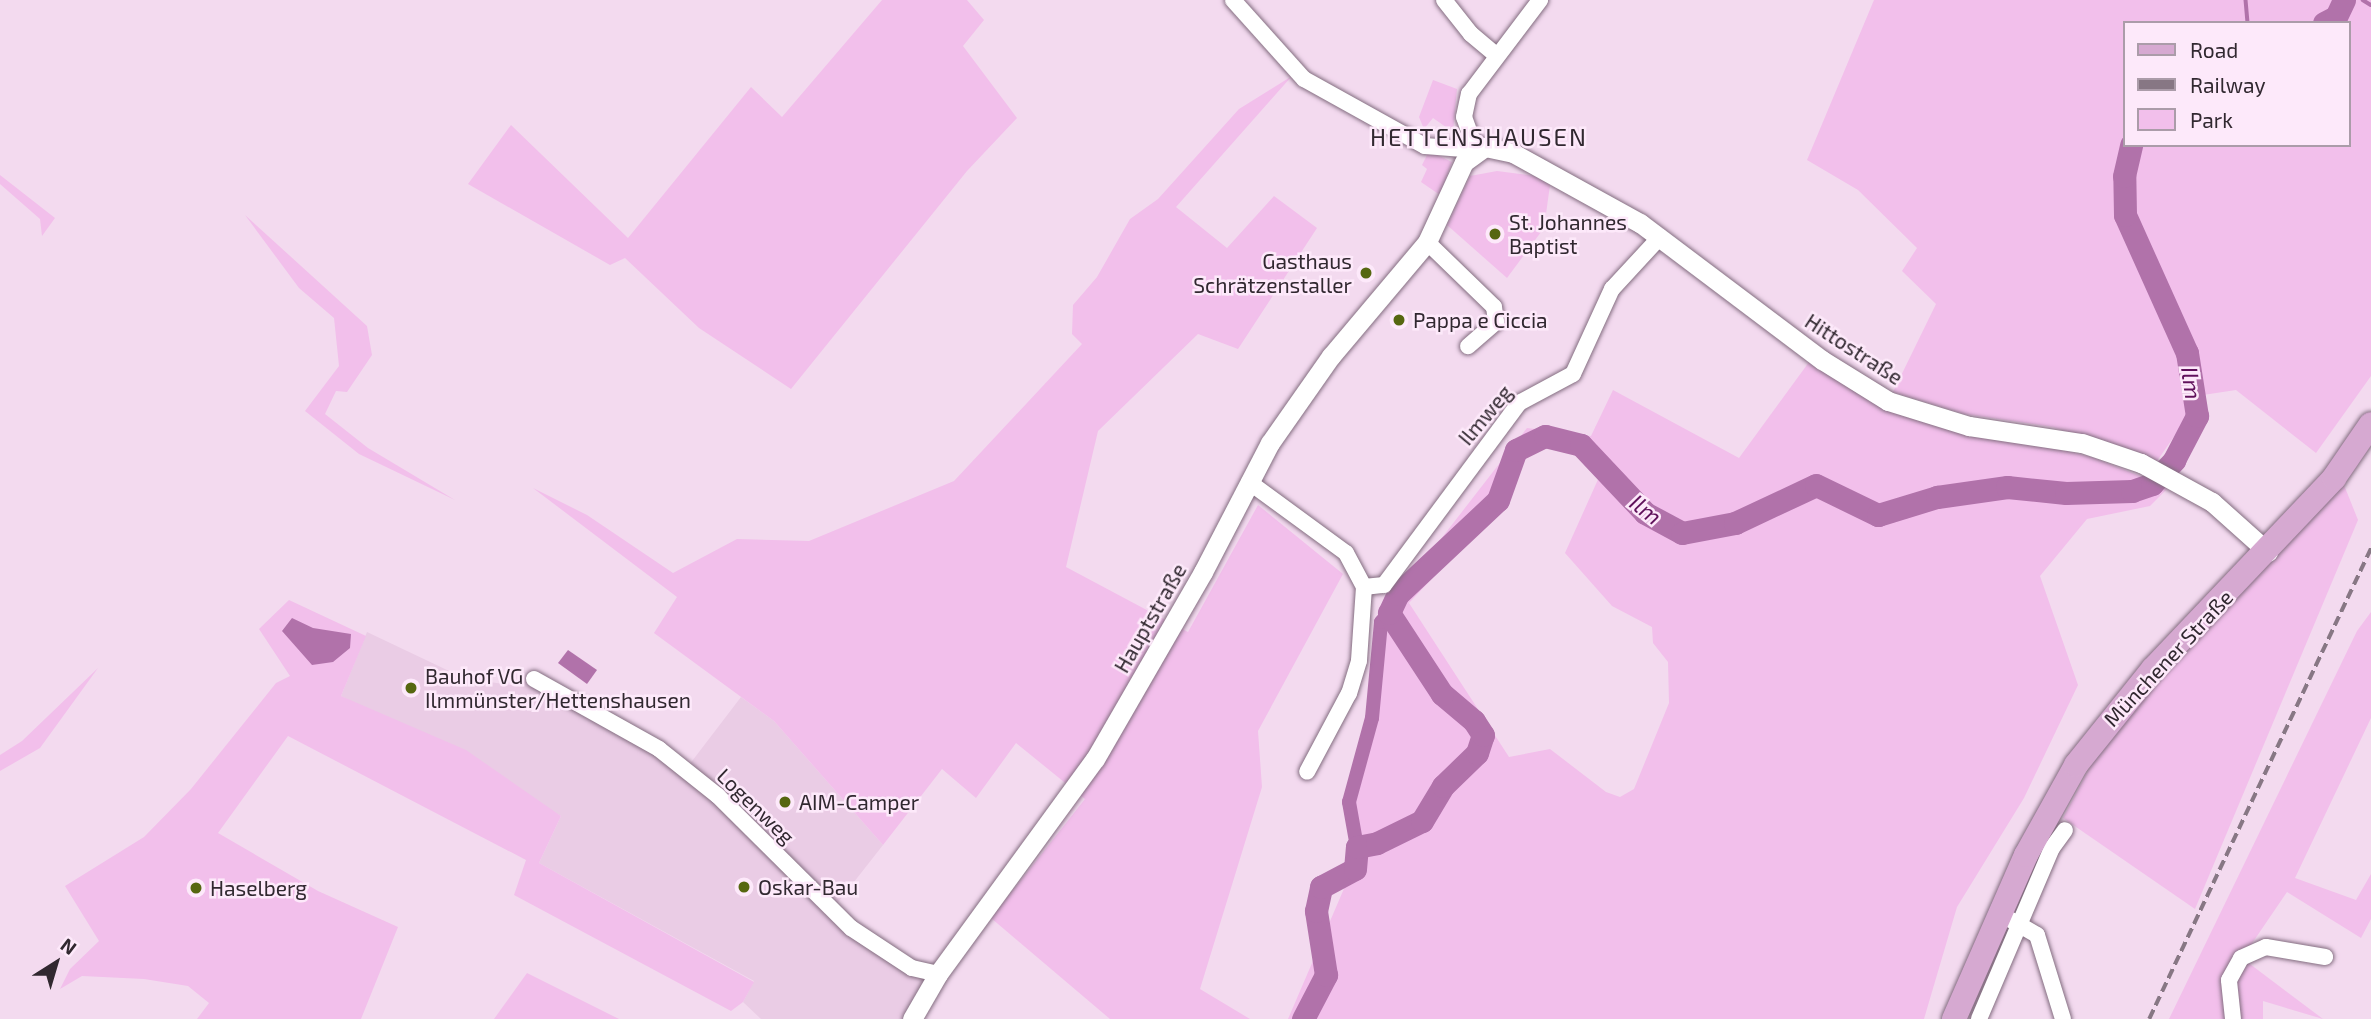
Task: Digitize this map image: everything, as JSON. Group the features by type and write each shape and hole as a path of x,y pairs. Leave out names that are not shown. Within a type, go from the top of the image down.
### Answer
{"main road":[{"name":"Münchener Straße","path":"2009,919 2043,823 2096,737 2153,669 2268,552 2334,478 2371,424"},
{"path":"1954,1019 2009,919"}],"street":[{"path":"1233,0 1304,79 1425,146 1476,150"},
{"path":"1444,0 1471,34 1497,57"},
{"path":"1476,150 1467,132 1466,104 1540,0"},
{"name":"Hittostraße","path":"1476,150 1497,147 1513,152 1660,237 1822,360 1888,401 1969,426 2082,443 2141,463 2182,483 2212,502 2268,552"},
{"name":"Hauptstraße","path":"912,1019 938,974 1095,759 1270,443 1331,356 1427,242 1464,162 1476,150"},
{"name":"Ilmweg","path":"1364,587 1386,582 1519,404 1573,374 1612,289 1660,237"},
{"path":"1427,242 1494,307 1496,322 1468,346"},
{"path":"1249,482 1346,553 1364,587 1360,648 1349,693 1307,772"},
{"name":"Logenweg","path":"534,679 659,749 718,796 851,928 901,962 938,974"},
{"name":"Münchener Straße","path":"1979,1019 2009,919 2065,830"},
{"path":"2009,919 2037,935 2063,1019"},
{"path":"2233,1019 2229,980 2241,958 2266,947 2325,957"}],"shaded area":[{"path":"292,618 313,628 351,634 350,648 333,662 312,665 282,631"},
{"path":"367,632 447,670 489,682 511,685 534,679 686,769 741,697 774,721 883,845 832,910 851,928 938,974 912,1019 761,1019 743,1002 754,981 539,863 561,816 341,696"},
{"path":"568,650 597,670 587,684 558,663"}],"green space":[{"path":"882,0 967,0 984,20 963,46 1017,118 967,171 791,389 699,328 625,258 610,265 468,184 511,125 628,238 751,87 782,117"},
{"path":"1874,0 2371,0 2371,376 2316,453 2236,390 2203,395 2157,461 2052,427 1964,414 1893,392 1936,304 1902,271 1917,248 1858,190 1807,160"},
{"path":"1292,76 1176,207 1227,248 1274,196 1317,228 1238,349 1198,334 1098,431 1066,567 1188,632 1258,505 1343,574 1258,731 1262,787 1200,989 1250,1019 1110,1019 991,918 1085,799 1016,743 976,798 942,769 883,845 774,721 654,633 677,597 533,488 587,515 673,573 737,539 809,541 954,481 1082,344 1072,334 1073,305 1097,277 1130,219 1158,199 1239,109"},
{"path":"1433,80 1457,89 1453,132 1433,118 1424,129 1419,117"},
{"path":"1429,151 1452,162 1440,195 1421,182 1427,169 1422,165"},
{"path":"1497,171 1551,178 1544,228 1507,278 1447,225 1470,176"},
{"path":"0,175 55,218 42,236 40,219 0,184"},
{"path":"245,215 367,326 372,355 347,392 336,391 325,414 368,448 455,500 359,454 305,411 339,366 334,318 299,288"},
{"path":"1812,358 1882,406 2091,457 2169,487 2150,506 2087,519 2040,576 2078,685 2024,798 1957,907 1924,1019 1288,1019 1358,856 1352,816 1376,727 1385,611 1527,428 1591,436 1613,390 1739,458","holes":["1541,444 1584,455 1600,475 1565,553 1612,606 1652,627 1653,643 1668,662 1669,703 1634,789 1620,797 1606,792 1550,749 1509,757 1409,603 1507,499 1522,454"]},
{"path":"2342,480 2358,520 2195,909 2063,818 2101,746 2163,670"},
{"path":"289,600 366,636 341,696 466,750 561,816 539,863 754,982 743,1002 731,1011 514,895 526,860 288,736 218,833 318,891 398,927 361,1019 197,1019 209,1003 188,986 144,979 82,976 60,989 70,969 99,941 65,886 144,837 191,789 276,683 290,676 259,629"},
{"path":"2371,612 2371,718 2295,878 2356,900 2371,874 2371,919 2361,938 2287,892 2242,958 2323,1019 2263,1001 2263,1019 2169,1019 2357,631"},
{"path":"98,668 40,748 0,771 0,755 22,741"},
{"path":"527,973 619,1019 494,1019"}],"waterway":[{"name":"Ilm","path":"2246,0 2248,21"},
{"name":"Ilm","path":"2328,21 2336,17 2344,0"},
{"path":"2363,0 2371,5"},
{"name":"Ilm","path":"1303,1019 1326,975 1316,911 1321,887 1355,869 1357,847 1377,843 1422,821 1443,786 1477,753 1483,735 1474,721 1442,694 1389,613 1398,594 1498,500 1516,450 1545,436 1581,445 1645,513 1682,533 1735,523 1816,485 1878,515 1937,497 2007,487 2066,493 2132,491 2152,484 2174,460 2197,416 2187,353 2125,215 2124,176 2131,147"},
{"path":"1357,847 1349,802 1372,718 1381,622 1389,613"}],"railway":[{"path":"2149,1019 2371,548"}],"place":[{"name":"St. Johannes Baptist","path":"1495,234"},
{"name":"Gasthaus Schrätzenstaller","path":"1366,273"},
{"name":"Pappa e Ciccia","path":"1399,320"},
{"name":"Bauhof VG Ilmmünster/Hettenshausen","path":"411,688"},
{"name":"AIM-Camper","path":"785,802"},
{"name":"Oskar-Bau","path":"744,887"},
{"name":"Haselberg","path":"196,888"}],"district":[{"name":"HETTENSHAUSEN","path":"1479,137"}]}
